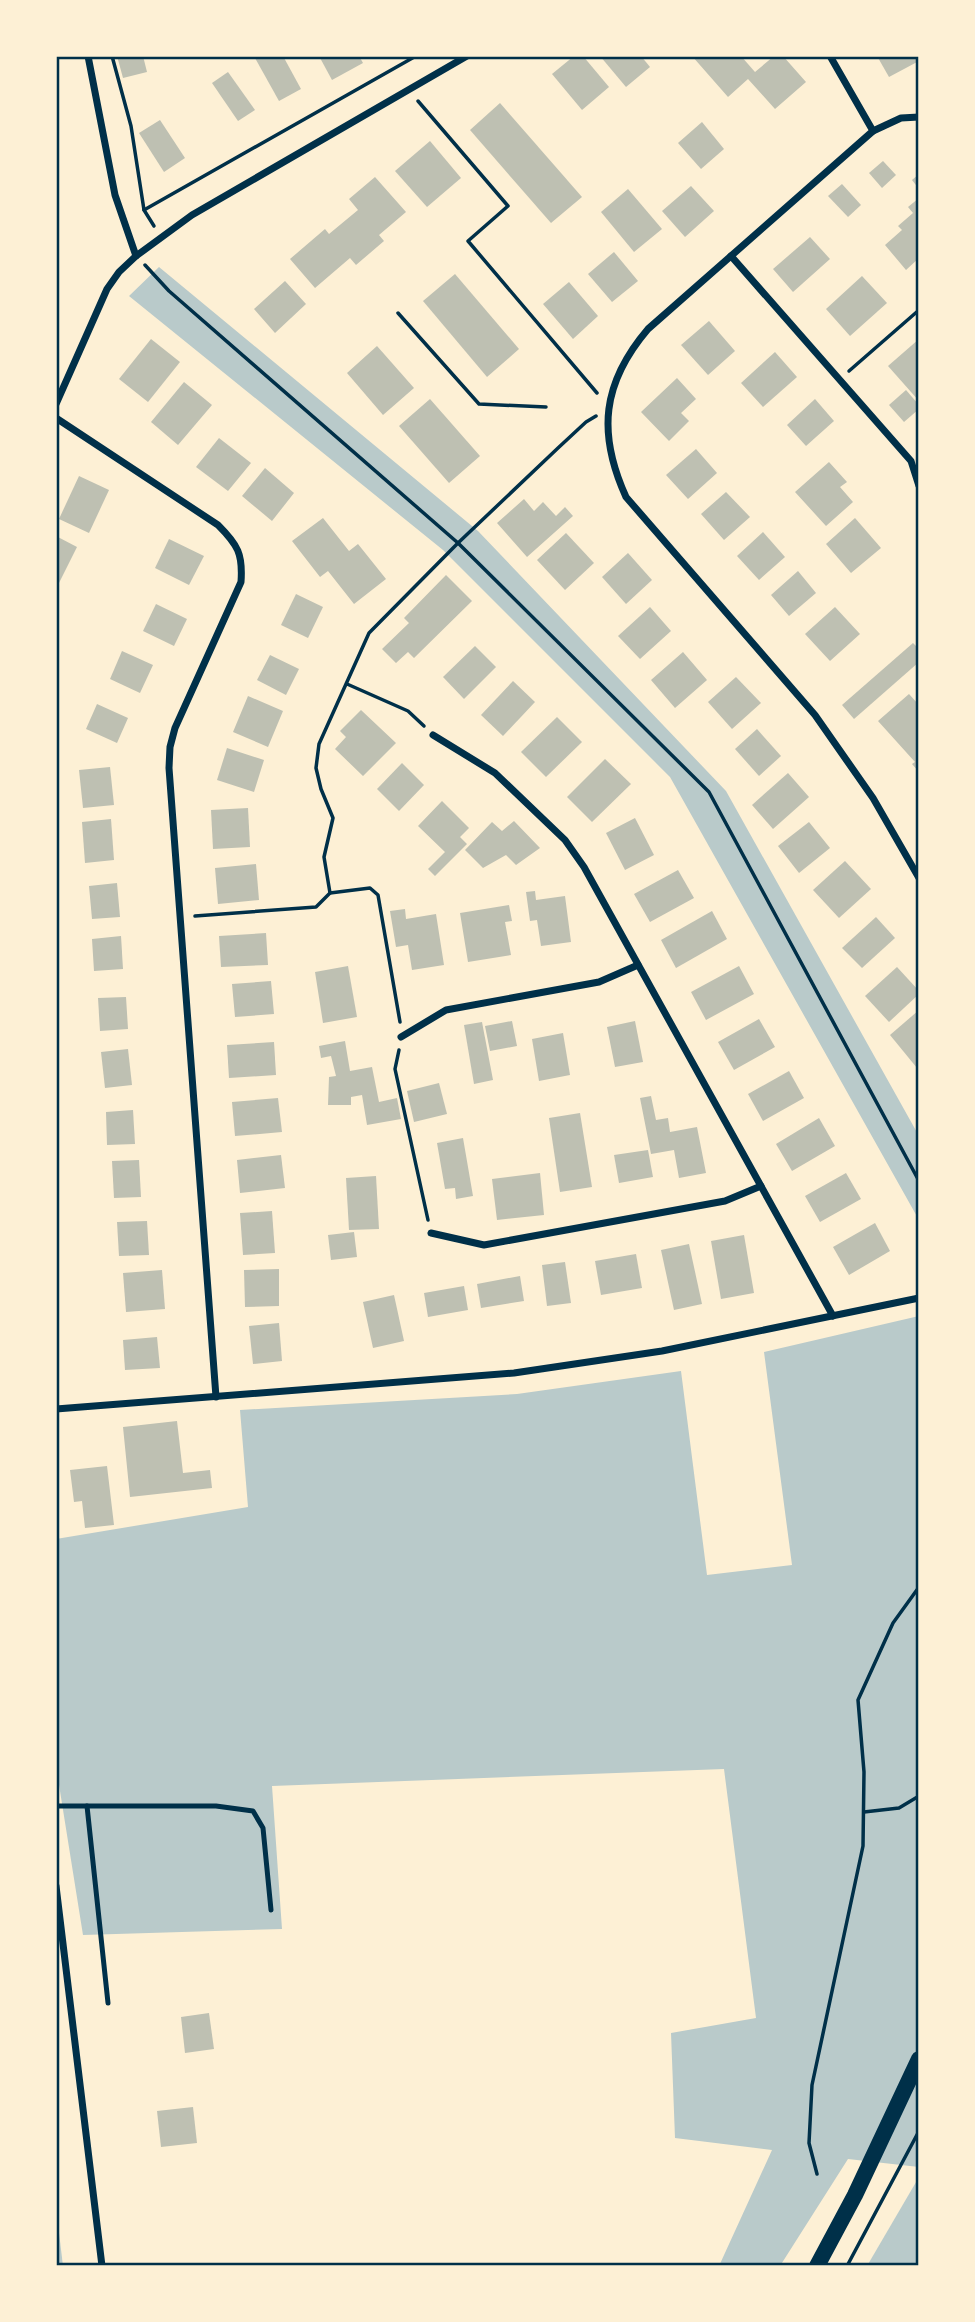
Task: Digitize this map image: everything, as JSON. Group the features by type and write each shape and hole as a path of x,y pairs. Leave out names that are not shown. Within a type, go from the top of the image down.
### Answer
{"main road":[{"path":"817,2266 855,2195 919,2059"}],"street":[{"path":"88,56 115,195 136,256"},
{"path":"56,404 107,289 119,272 136,256 192,215 467,56"},
{"path":"830,56 873,131"},
{"path":"919,117 901,118 873,131 648,329 629,352 615,378 607,440 613,470 626,497 815,715 873,798 919,878"},
{"path":"731,256 911,461 919,486"},
{"path":"56,418 218,525 234,541 242,563 240,582 176,728 170,747 169,768 216,1397"},
{"path":"433,735 495,774 565,840 584,867 833,1316"},
{"path":"401,1037 446,1010 599,982 638,965"},
{"path":"430,1233 484,1245 725,1201 761,1186"},
{"path":"56,1409 514,1373 662,1351 919,1298"},
{"path":"56,1886 102,2266"}],"lane":[{"path":"56,1806 216,1806 253,1811 263,1828 271,1910"},
{"path":"87,1806 108,2003"}],"path":[{"path":"112,56 131,126 144,209 160,236"},
{"path":"144,209 416,56"},
{"path":"330,893 324,857 333,818 316,768 319,744 369,633 558,448 586,422 610,408 468,240 508,206 423,108 411,88"},
{"path":"136,256 169,291 458,543 709,792 919,1181"},
{"path":"840,379 919,310"},
{"path":"398,313 478,404 546,407"},
{"path":"552,442 558,448"},
{"path":"346,684 408,710 433,735"},
{"path":"181,917 316,907 330,893 370,888 379,895 401,1037 395,1069 430,1233"},
{"path":"817,2174 809,2143 812,2085 863,1846 864,1772 858,1700 893,1623 919,1587"},
{"path":"864,1812 899,1808 919,1796"},
{"path":"847,2266 919,2131"}],"shaded area":[{"path":"159,267 478,531 726,791 919,1136 919,1220 670,777 443,550 129,296"},
{"path":"919,1316 919,2167 848,2159 780,2266 719,2266 772,2150 675,2138 671,2033 756,2018 724,1769 272,1786 282,1929 83,1935 56,1766 56,1539 248,1507 240,1410 517,1394 681,1371 707,1575 792,1565 764,1352"},
{"path":"919,2177 919,2266 867,2266"},
{"path":"56,2208 63,2266 56,2266"}],"building":[{"path":"117,56 143,56 147,72 123,78"},
{"path":"283,56 301,89 279,101 255,58"},
{"path":"319,56 359,56 363,63 332,80"},
{"path":"574,56 583,56 609,87 582,110 552,74"},
{"path":"600,56 641,56 650,67 626,87"},
{"path":"692,56 741,56 755,72 774,56 783,56 806,82 775,109 748,79 728,97"},
{"path":"877,56 919,56 919,61 889,77"},
{"path":"228,72 255,110 238,121 212,83"},
{"path":"500,103 582,197 551,223 470,130"},
{"path":"160,120 185,158 164,172 139,133"},
{"path":"702,122 724,149 701,169 678,143"},
{"path":"430,141 461,178 427,207 395,171"},
{"path":"883,161 896,175 882,188 869,173"},
{"path":"919,174 919,189 912,180"},
{"path":"375,177 406,212 379,235 384,241 356,265 350,258 315,288 290,259 325,229 329,234 358,210 349,199"},
{"path":"842,184 861,205 848,217 828,196"},
{"path":"691,186 714,211 685,237 662,211"},
{"path":"628,189 662,229 634,252 601,212"},
{"path":"919,198 919,258 906,270 885,245 902,230 898,226 913,213 908,207"},
{"path":"810,237 830,259 793,292 773,269"},
{"path":"614,252 638,281 612,302 588,274"},
{"path":"455,274 519,349 487,377 423,301"},
{"path":"862,276 887,303 850,336 826,309"},
{"path":"285,281 306,304 275,333 254,309"},
{"path":"569,282 598,316 573,339 543,304"},
{"path":"709,321 735,351 708,375 681,345"},
{"path":"151,339 180,362 148,402 119,379"},
{"path":"919,339 919,401 888,366"},
{"path":"377,346 414,388 383,415 347,373"},
{"path":"775,352 797,377 763,407 741,383"},
{"path":"677,378 696,399 681,413 689,421 669,441 641,412"},
{"path":"184,382 212,405 178,445 151,422"},
{"path":"906,390 919,405 919,409 904,422 889,405"},
{"path":"430,399 480,456 449,483 399,426"},
{"path":"815,399 834,421 806,446 787,425"},
{"path":"219,438 251,463 228,491 196,467"},
{"path":"696,449 717,473 688,499 666,475"},
{"path":"829,462 847,482 840,487 853,502 826,526 795,492"},
{"path":"265,468 294,493 272,521 242,496"},
{"path":"79,476 109,490 89,533 59,519"},
{"path":"726,492 750,517 724,540 701,514"},
{"path":"524,499 534,511 543,502 556,516 565,507 573,516 527,557 497,523"},
{"path":"323,518 349,551 358,544 386,579 354,604 328,571 320,577 292,541"},
{"path":"855,518 881,548 851,573 826,544"},
{"path":"763,532 785,557 759,580 737,556"},
{"path":"566,533 594,563 565,590 537,560"},
{"path":"56,536 77,547 56,589"},
{"path":"169,539 204,556 189,585 155,568"},
{"path":"628,553 652,580 626,604 602,577"},
{"path":"798,571 816,593 789,616 771,595"},
{"path":"446,575 472,601 414,658 408,652 396,663 382,649 409,623 404,618"},
{"path":"296,594 323,607 308,638 281,625"},
{"path":"156,604 187,619 174,646 143,631"},
{"path":"650,607 671,631 640,659 618,636"},
{"path":"835,607 860,634 830,661 805,634"},
{"path":"913,643 919,649 919,662 854,719 842,705"},
{"path":"475,646 496,667 464,699 443,677"},
{"path":"122,651 153,665 140,693 110,679"},
{"path":"683,652 707,680 675,708 651,680"},
{"path":"270,655 299,669 286,695 257,680"},
{"path":"736,677 761,703 732,729 708,702"},
{"path":"513,681 535,702 503,736 481,715"},
{"path":"909,694 919,705 919,772 912,764 915,762 878,721"},
{"path":"248,696 283,711 268,747 233,732"},
{"path":"97,704 128,718 117,743 86,729"},
{"path":"361,710 396,743 363,776 335,749 346,737 340,731"},
{"path":"557,717 582,742 546,777 521,752"},
{"path":"757,729 781,756 759,776 735,749"},
{"path":"227,748 264,760 254,792 217,780"},
{"path":"605,759 631,784 592,822 567,797"},
{"path":"402,763 424,785 399,811 377,789"},
{"path":"110,767 114,805 83,808 79,770"},
{"path":"788,773 809,797 773,829 752,805"},
{"path":"442,801 469,828 460,837 467,844 435,876 428,869 445,852 418,826"},
{"path":"248,808 250,847 213,849 211,810"},
{"path":"635,818 654,855 625,870 606,833"},
{"path":"111,819 114,860 85,863 82,822"},
{"path":"514,821 540,848 516,865 506,855 483,868 465,850 492,822 502,831"},
{"path":"809,822 830,848 799,873 778,846"},
{"path":"845,861 871,889 839,918 813,890"},
{"path":"256,864 259,900 218,904 215,868"},
{"path":"678,870 694,898 650,922 634,894"},
{"path":"117,883 120,917 92,919 89,886"},
{"path":"535,891 536,900 565,896 571,942 541,946 537,920 530,921 526,892"},
{"path":"509,905 512,921 505,922 511,955 468,962 460,913"},
{"path":"405,909 406,919 436,914 444,965 412,970 408,945 396,947 390,911"},
{"path":"712,911 727,939 676,968 661,940"},
{"path":"876,917 895,938 862,968 842,948"},
{"path":"266,933 268,965 221,967 219,936"},
{"path":"121,936 123,969 94,971 92,939"},
{"path":"348,966 357,1017 323,1023 315,972"},
{"path":"739,966 754,994 706,1020 691,992"},
{"path":"897,967 919,994 889,1022 865,996"},
{"path":"271,981 274,1014 235,1017 232,984"},
{"path":"126,997 128,1029 100,1031 98,998"},
{"path":"919,1010 919,1067 917,1068 890,1035"},
{"path":"759,1019 775,1047 734,1070 718,1042"},
{"path":"512,1021 517,1046 490,1051 485,1026"},
{"path":"635,1021 643,1062 615,1067 607,1027"},
{"path":"482,1022 493,1080 474,1084 464,1025"},
{"path":"563,1033 570,1075 539,1081 532,1039"},
{"path":"345,1041 350,1071 372,1067 379,1102 397,1098 401,1119 367,1125 362,1095 351,1097 351,1105 328,1105 329,1077 336,1076 331,1056 321,1058 319,1046"},
{"path":"274,1042 276,1075 229,1078 227,1045"},
{"path":"128,1049 132,1085 105,1088 101,1052"},
{"path":"789,1071 804,1098 763,1121 748,1094"},
{"path":"439,1083 447,1114 414,1122 407,1091"},
{"path":"651,1096 656,1120 668,1118 670,1132 697,1127 706,1173 679,1178 674,1150 651,1154 640,1098"},
{"path":"278,1098 282,1132 235,1136 232,1102"},
{"path":"133,1110 135,1144 107,1145 106,1112"},
{"path":"580,1113 592,1187 560,1192 549,1118"},
{"path":"819,1118 835,1146 792,1171 776,1144"},
{"path":"463,1138 473,1196 456,1199 455,1188 445,1189 437,1143"},
{"path":"648,1150 653,1177 619,1183 614,1155"},
{"path":"281,1155 285,1188 240,1193 237,1160"},
{"path":"139,1160 141,1197 114,1198 112,1161"},
{"path":"540,1173 544,1215 497,1220 492,1179"},
{"path":"846,1173 861,1199 820,1222 805,1196"},
{"path":"376,1176 379,1229 349,1230 346,1178"},
{"path":"272,1211 275,1253 243,1255 240,1213"},
{"path":"147,1221 149,1255 119,1256 117,1222"},
{"path":"875,1223 890,1251 849,1275 833,1247"},
{"path":"354,1232 357,1257 331,1260 328,1235"},
{"path":"744,1235 754,1293 721,1299 711,1241"},
{"path":"689,1244 702,1304 674,1310 661,1250"},
{"path":"636,1254 642,1288 601,1295 595,1261"},
{"path":"565,1262 571,1303 547,1306 542,1265"},
{"path":"279,1269 279,1306 245,1307 244,1270"},
{"path":"162,1270 165,1309 126,1312 123,1273"},
{"path":"520,1276 524,1301 481,1308 477,1284"},
{"path":"464,1286 468,1310 428,1317 424,1293"},
{"path":"394,1295 404,1341 373,1348 363,1302"},
{"path":"279,1323 282,1361 253,1364 249,1326"},
{"path":"157,1337 160,1368 125,1370 123,1340"},
{"path":"177,1421 183,1473 210,1470 212,1488 130,1497 123,1427"},
{"path":"107,1466 114,1525 85,1528 82,1501 74,1502 70,1470"},
{"path":"209,2013 214,2049 185,2053 181,2017"},
{"path":"193,2107 197,2143 161,2147 157,2111"}]}
